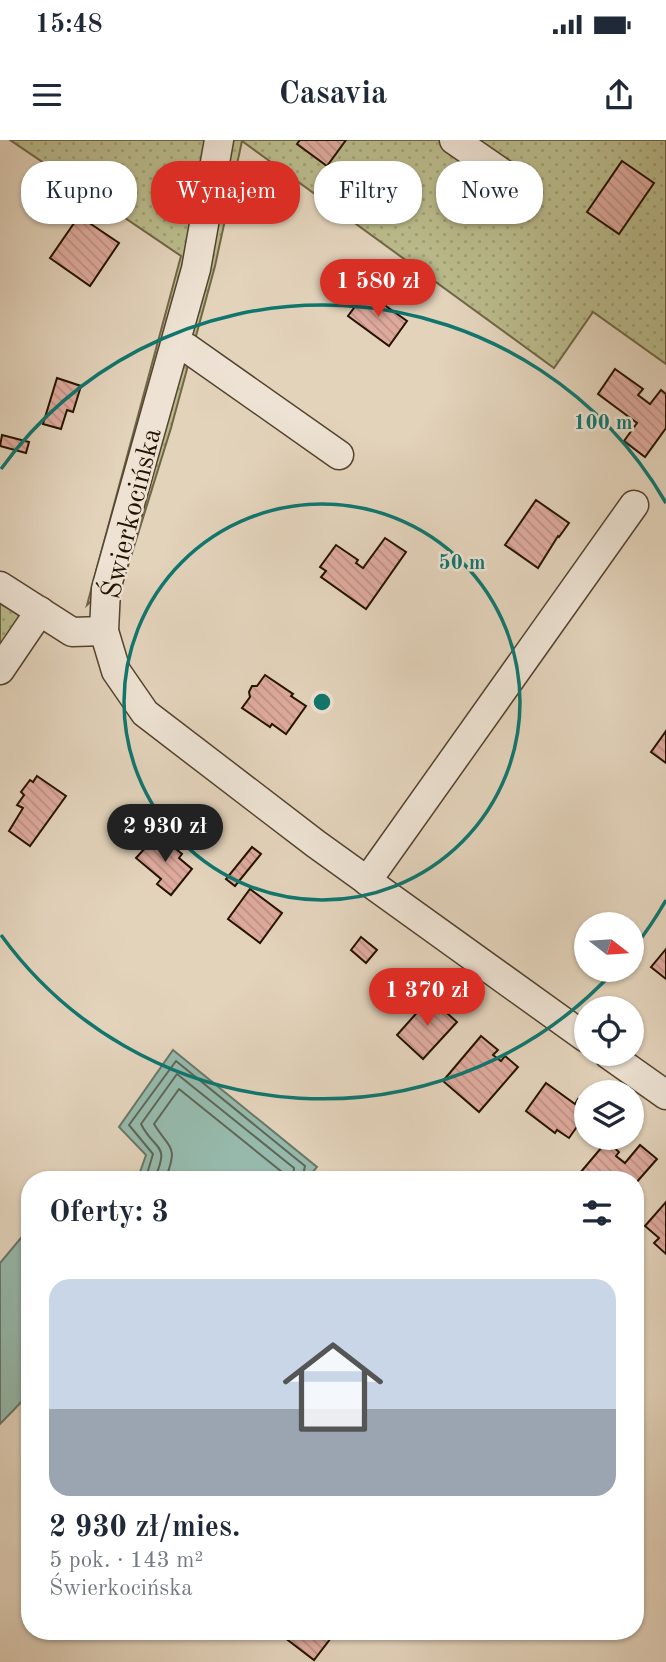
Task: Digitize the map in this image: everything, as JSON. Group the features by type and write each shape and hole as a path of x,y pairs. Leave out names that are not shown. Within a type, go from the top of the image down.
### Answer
{"street":[{"name":"Świerkocińska","path":"219,140 196,269 106,589 104,631 116,671 145,713 367,881 574,1029"},
{"path":"454,140 485,161"},
{"path":"175,346 187,348 339,455"},
{"path":"367,881 634,505"},
{"path":"0,586 72,632 104,631"},
{"path":"0,670 40,611"},
{"path":"625,1066 666,1095"}],"green space":[{"path":"10,140 666,140 666,364 593,312 554,368 356,224 422,224 422,161 314,161 314,193 300,183 300,161 269,161 242,141 238,161 151,161 151,224 224,224 171,428 128,566 87,605 181,256 134,224 137,224 137,161 41,161"},
{"path":"0,591 26,607 0,646"}],"water":[{"path":"173,1050 317,1167 314,1171 140,1171 146,1155 119,1127"},
{"path":"21,1238 21,1402 0,1424 0,1263"}],"building":[{"path":"300,140 346,140 331,161 320,161 297,144"},
{"path":"622,161 654,183 619,234 587,212"},
{"path":"73,224 91,224 119,243 90,286 50,258"},
{"path":"366,292 407,321 389,346 348,316"},
{"path":"615,369 643,389 638,395 650,404 661,390 666,394 666,428 645,457 624,441 637,423 598,394"},
{"path":"57,378 81,386 73,412 67,410 61,429 43,424"},
{"path":"2,435 29,442 26,453 0,446"},
{"path":"536,500 569,523 538,568 505,545"},
{"path":"385,538 406,552 366,609 321,577 326,571 320,567 336,545 358,560 356,563 363,568"},
{"path":"265,675 306,706 286,734 272,724 270,727 242,708 250,697 252,686 257,686"},
{"path":"666,731 666,763 651,752"},
{"path":"37,776 66,796 30,846 9,831 23,808 17,805 24,795 21,792 30,780 33,782"},
{"path":"158,834 182,854 179,858 192,869 171,895 157,884 161,879 136,858"},
{"path":"252,847 261,854 235,886 226,879"},
{"path":"250,889 282,913 260,943 228,919"},
{"path":"361,937 377,950 366,963 351,950"},
{"path":"666,949 666,979 651,967"},
{"path":"430,998 457,1022 423,1059 397,1035"},
{"path":"481,1036 498,1050 493,1055 501,1061 505,1056 518,1067 479,1112 443,1081"},
{"path":"546,1083 574,1103 574,1131 569,1138 557,1130 555,1133 526,1111"},
{"path":"644,1148 657,1159 644,1174 644,1171 582,1171 599,1150 617,1150 619,1152 616,1156 625,1163 636,1150"},
{"path":"666,1202 666,1254 654,1243 659,1238 645,1226"},
{"path":"288,1640 329,1640 314,1660"}]}
